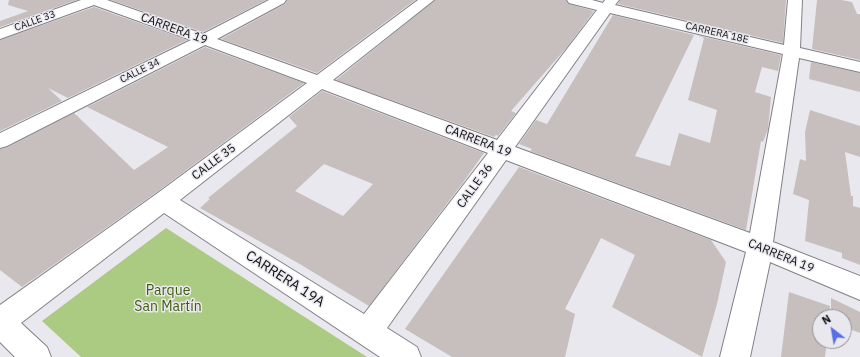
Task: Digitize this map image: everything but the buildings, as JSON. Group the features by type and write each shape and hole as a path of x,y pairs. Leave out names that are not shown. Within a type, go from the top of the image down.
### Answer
{"street":[{"name":"CALLE 33","path":"0,34 94,0"},
{"name":"CARRERA 19","path":"94,0 321,82 760,247 860,288"},
{"name":"CALLE 34","path":"0,141 204,40 279,0"},
{"name":"CALLE 35","path":"0,323 164,201 427,0"},
{"name":"CARRERA 18E","path":"574,0 610,4 860,67"},
{"path":"735,357 760,247 792,51 795,0"},
{"name":"CALLE 36","path":"367,333 610,4"},
{"name":"CARRERA 19A","path":"164,201 406,357"},
{"path":"0,323 36,357"}],"green space":[{"name":"Parque San Martín","path":"166,228 367,357 81,357 42,321"}]}
